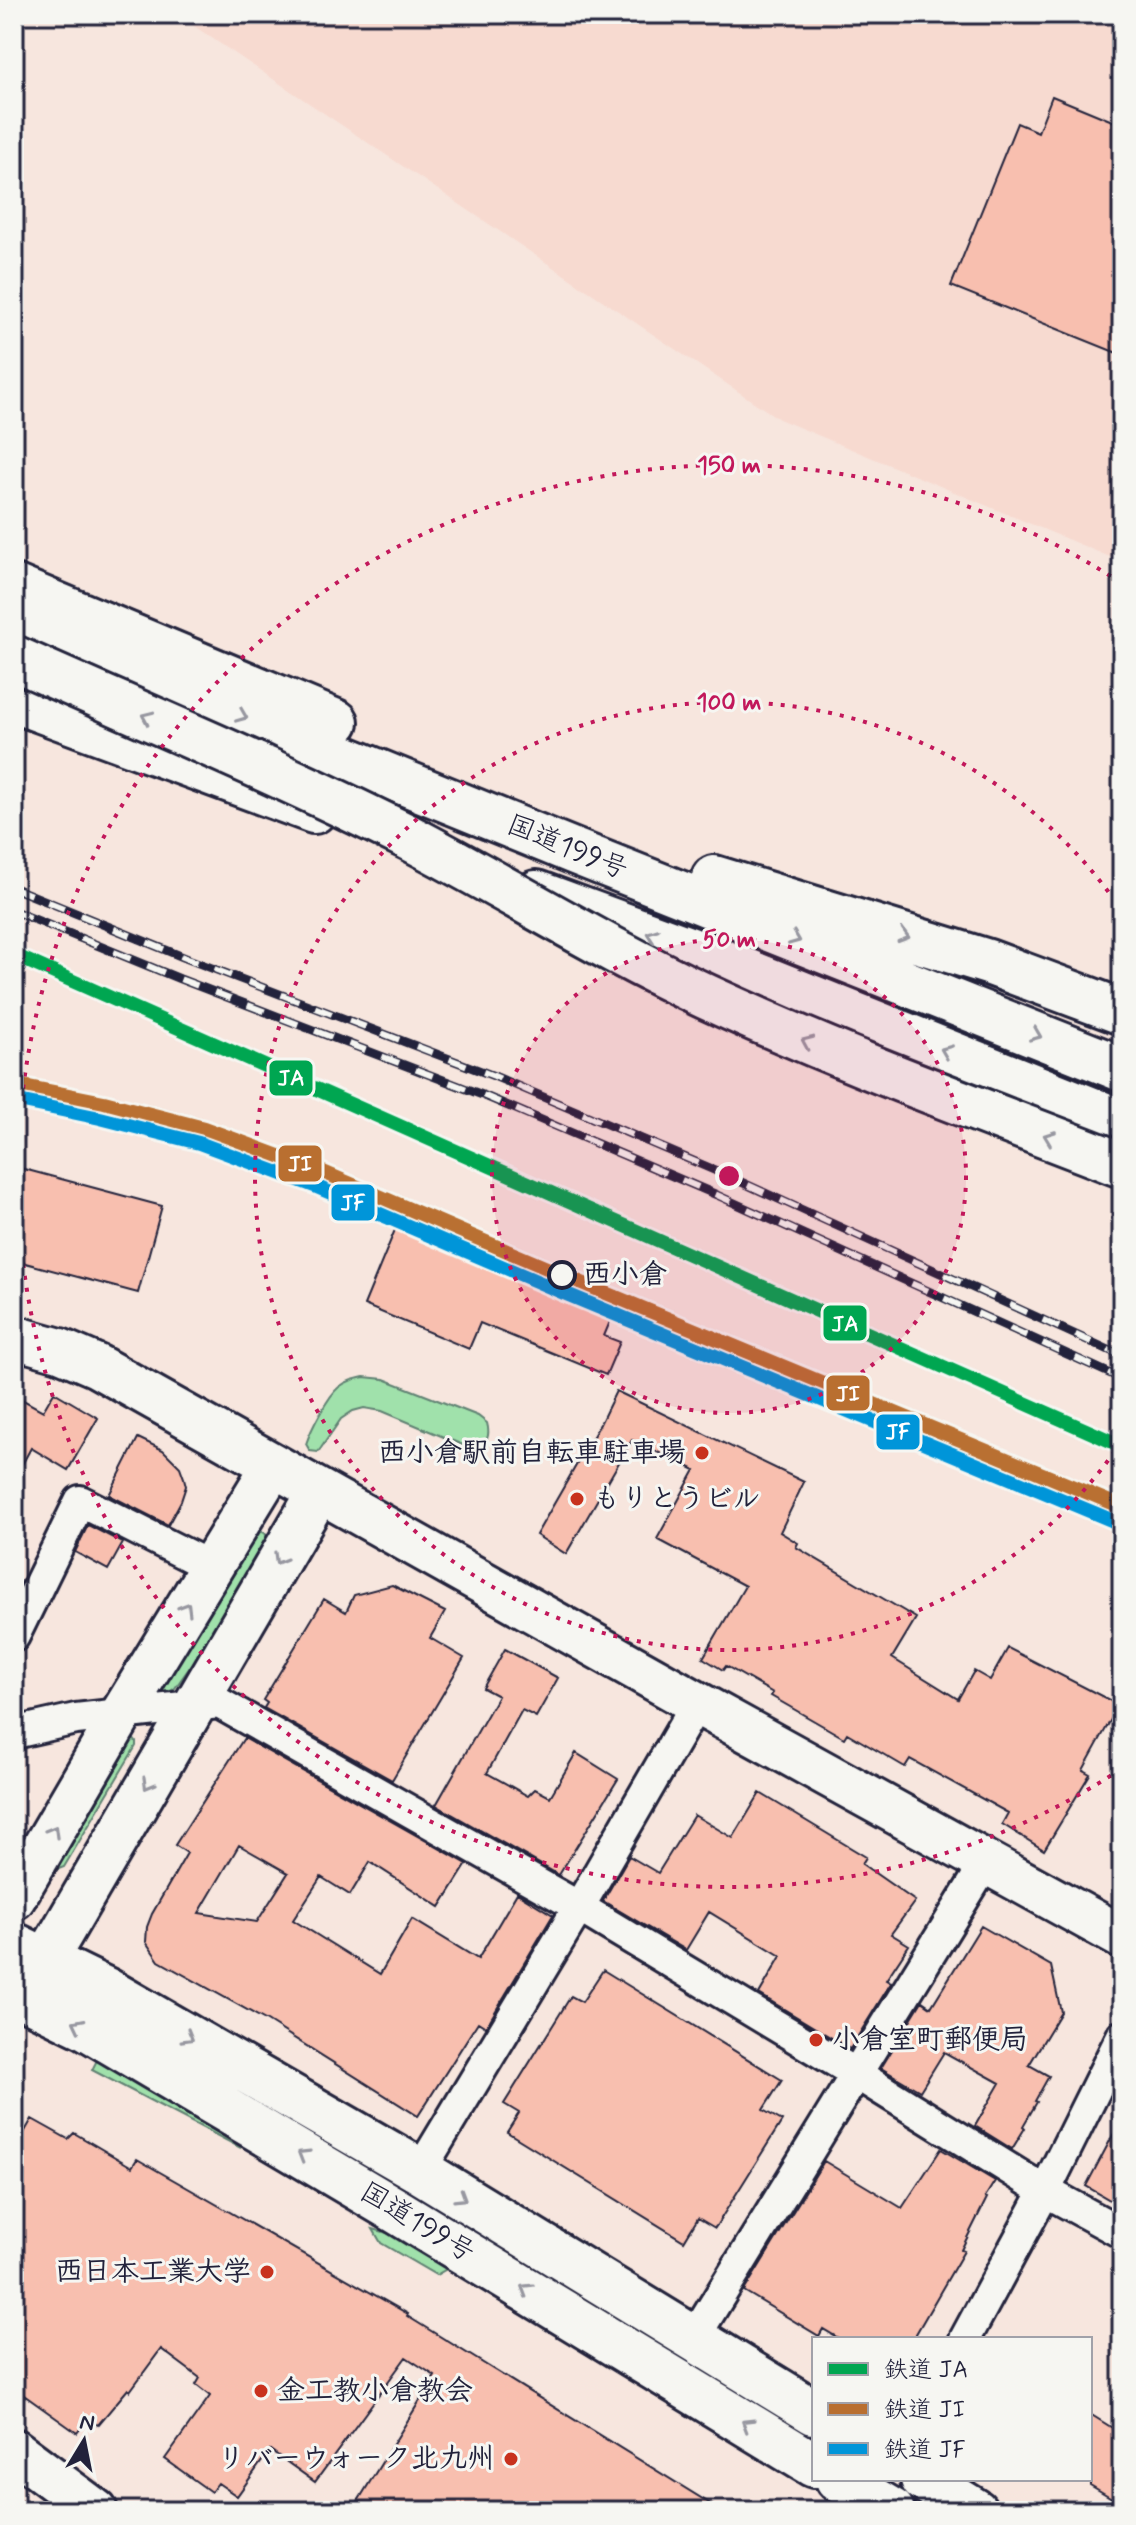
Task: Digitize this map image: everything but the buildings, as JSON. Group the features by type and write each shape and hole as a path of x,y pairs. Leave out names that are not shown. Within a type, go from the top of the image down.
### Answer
{"highway":[{"path":"14,556 360,732"},
{"path":"14,587 578,827 699,873 988,962 1122,1012"},
{"name":"国道199号","path":"14,624 1122,1069"},
{"path":"14,658 316,792 704,996 811,1045 1122,1165"},
{"name":"国道199号","path":"14,700 726,963 1122,1122"},
{"name":"国道199号","path":"30,1952 106,1990 420,2171 812,2411"},
{"name":"国道199号","path":"14,1992 86,2027 382,2202 812,2464"},
{"path":"843,2481 887,2497"},
{"path":"926,2481 975,2511"}],"street":[{"path":"14,1337 60,1350 97,1366 697,1703 1122,1937"},
{"path":"14,1898 273,1466"},
{"path":"30,1952 193,1707 319,1492"},
{"path":"14,1636 80,1501 211,1567"},
{"path":"14,1733 76,1719 219,1703 579,1907 1045,2191 1122,2233"},
{"path":"420,2171 697,1703"},
{"path":"694,2338 987,1861"},
{"path":"966,2337 1045,2191 1122,2036"},
{"path":"14,2450 96,2511"}],"shaded area":[{"path":"176,14 1122,14 1122,562 779,419"}],"green space":[{"path":"364,1377 384,1379 478,1416 487,1423 487,1439 481,1445 465,1446 382,1411 364,1408 341,1419 318,1452 310,1451 306,1444 330,1398 345,1383"},
{"path":"258,1530 265,1533 268,1539 217,1629 175,1688 169,1692 163,1690 161,1688"},
{"path":"133,1738 136,1746 64,1867 56,1870 53,1867 129,1739"},
{"path":"97,2060 224,2127 241,2148 92,2070"},
{"path":"373,2229 398,2236 450,2267 436,2275 381,2243"},
{"path":"530,2259 812,2430 812,2442 525,2267"}],"railway":[{"path":"14,888 188,959 494,1076 726,1175 1122,1356"},
{"path":"14,911 180,979 485,1096 717,1195 1122,1379"}],"rail line":[{"name":"JA","path":"14,955 1122,1446"},
{"name":"JI","path":"14,1084 104,1102 204,1128 323,1172 1122,1507"},
{"name":"JF","path":"14,1100 199,1143 317,1187 1116,1522"}],"place":[{"name":"西小倉","path":"562,1275"},
{"name":"西小倉駅前自転車駐車場","path":"702,1453"},
{"name":"もりとうビル","path":"577,1499"},
{"name":"小倉室町郵便局","path":"816,2040"},
{"name":"西日本工業大学","path":"267,2272"},
{"name":"金工教小倉教会","path":"261,2391"},
{"name":"リバーウォーク北九州","path":"511,2459"}]}
